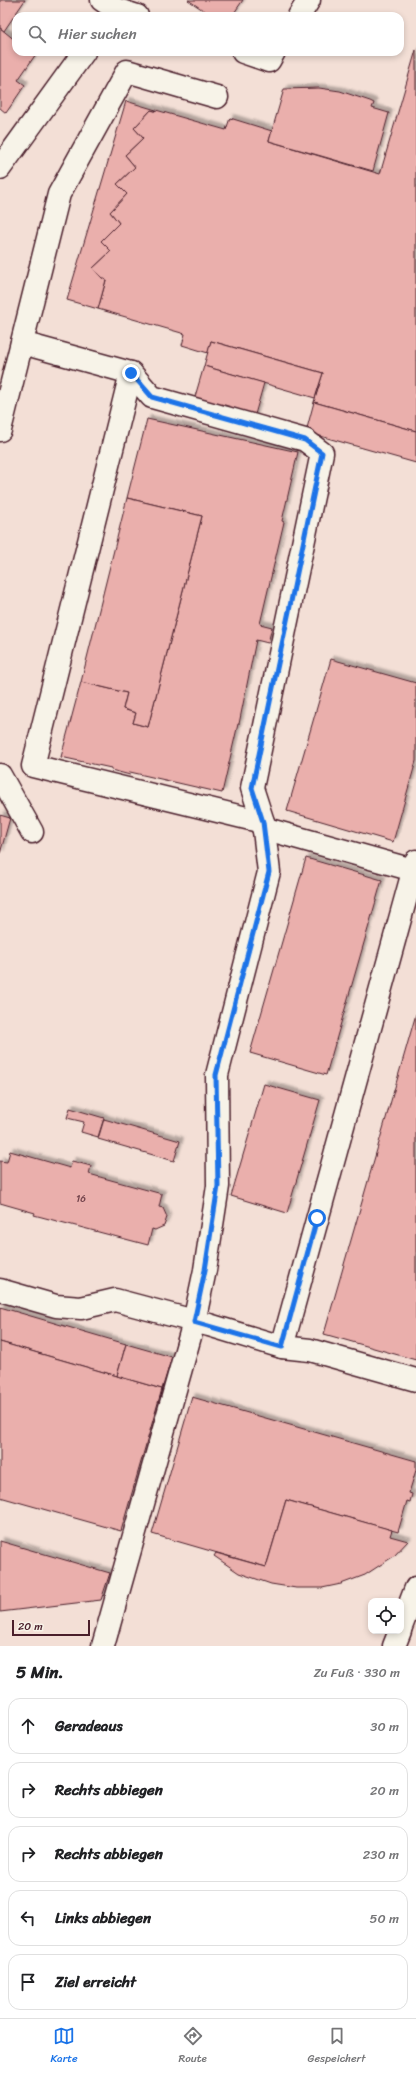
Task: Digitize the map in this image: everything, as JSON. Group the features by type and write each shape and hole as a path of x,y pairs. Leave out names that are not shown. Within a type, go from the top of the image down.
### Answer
{"lane":[{"path":"301,12 309,0"},
{"path":"109,8 123,12"},
{"path":"0,168 81,56"},
{"path":"254,56 269,61 272,56"},
{"path":"0,430 59,194 127,71 217,97"},
{"path":"22,343 131,373 152,397 305,440 322,453 252,788 263,825 269,872 216,1075 218,1186 205,1270 194,1322 103,1646"},
{"path":"131,373 33,766 415,866 282,1347"},
{"path":"0,775 32,832"},
{"path":"0,1290 56,1306 81,1308 115,1300 282,1347 310,1350 416,1380"},
{"path":"404,1619 416,1588"},
{"path":"394,1646 399,1634"}],"building":[{"path":"0,0 25,0 17,12 12,12 12,19 4,31 0,28"},
{"path":"188,0 243,0 235,12 206,12"},
{"path":"0,28 12,38 12,56 35,56 18,80 25,85 6,113 0,108"},
{"path":"416,50 416,431 314,402 323,373 211,341 208,353 182,345 185,334 98,309 106,280 102,278 93,268 111,251 101,241 119,223 110,212 127,194 117,184 135,167 125,155 143,138 134,128 151,110 156,110 226,130 230,118 272,131 269,141 380,174"},
{"path":"319,88 340,91 370,101 374,103 372,108 389,113 373,171 269,141 284,89"},
{"path":"126,101 156,110 151,110 134,128 143,138 125,155 135,167 117,184 127,194 110,212 119,223 101,241 111,251 93,268 102,278 106,280 98,309 67,300"},
{"path":"211,341 323,373 315,398 204,366"},
{"path":"204,366 264,383 254,418 194,400"},
{"path":"314,402 416,431 416,463 306,432"},
{"path":"147,419 298,452 282,521 284,522 260,624 272,627 268,643 256,640 239,724 222,793 130,772 130,775 111,770 111,768 61,757 81,682 127,693 123,709 136,713 133,723 148,727 202,516 127,498"},
{"path":"127,498 202,516 148,727 133,723 136,713 123,709 127,693 81,682"},
{"path":"331,659 416,683 416,761 393,842 287,811"},
{"path":"0,815 10,818 0,854"},
{"path":"306,858 382,880 326,1075 250,1053"},
{"path":"416,1014 416,1360 324,1334"},
{"path":"264,1084 320,1100 287,1213 231,1196"},
{"path":"70,1108 104,1118 98,1137 81,1132 84,1122 67,1118"},
{"path":"104,1119 180,1141 174,1161 98,1139"},
{"path":"10,1151 70,1168 72,1161 91,1166 89,1174 162,1194 159,1207 163,1208 167,1217 164,1226 155,1230 152,1229 148,1245 34,1215 35,1213 0,1203 0,1161 7,1162"},
{"path":"0,1307 126,1344 117,1376 0,1342"},
{"path":"0,1342 162,1389 121,1531 0,1497"},
{"path":"126,1344 172,1357 162,1389 117,1376"},
{"path":"192,1397 416,1461 416,1470 409,1493 412,1494 410,1502 407,1501 398,1532 286,1500 266,1567 152,1534"},
{"path":"286,1500 392,1530 390,1536 408,1541 394,1556 365,1575 341,1584 322,1588 296,1588 271,1584 239,1573 214,1556 216,1553 266,1567"},
{"path":"0,1541 110,1573 101,1600 0,1612"}],"route":[{"path":"131,373 152,397 305,440 322,453 252,788 263,822 269,872 216,1075 218,1186 205,1270 194,1322 282,1347 317,1218"}]}
